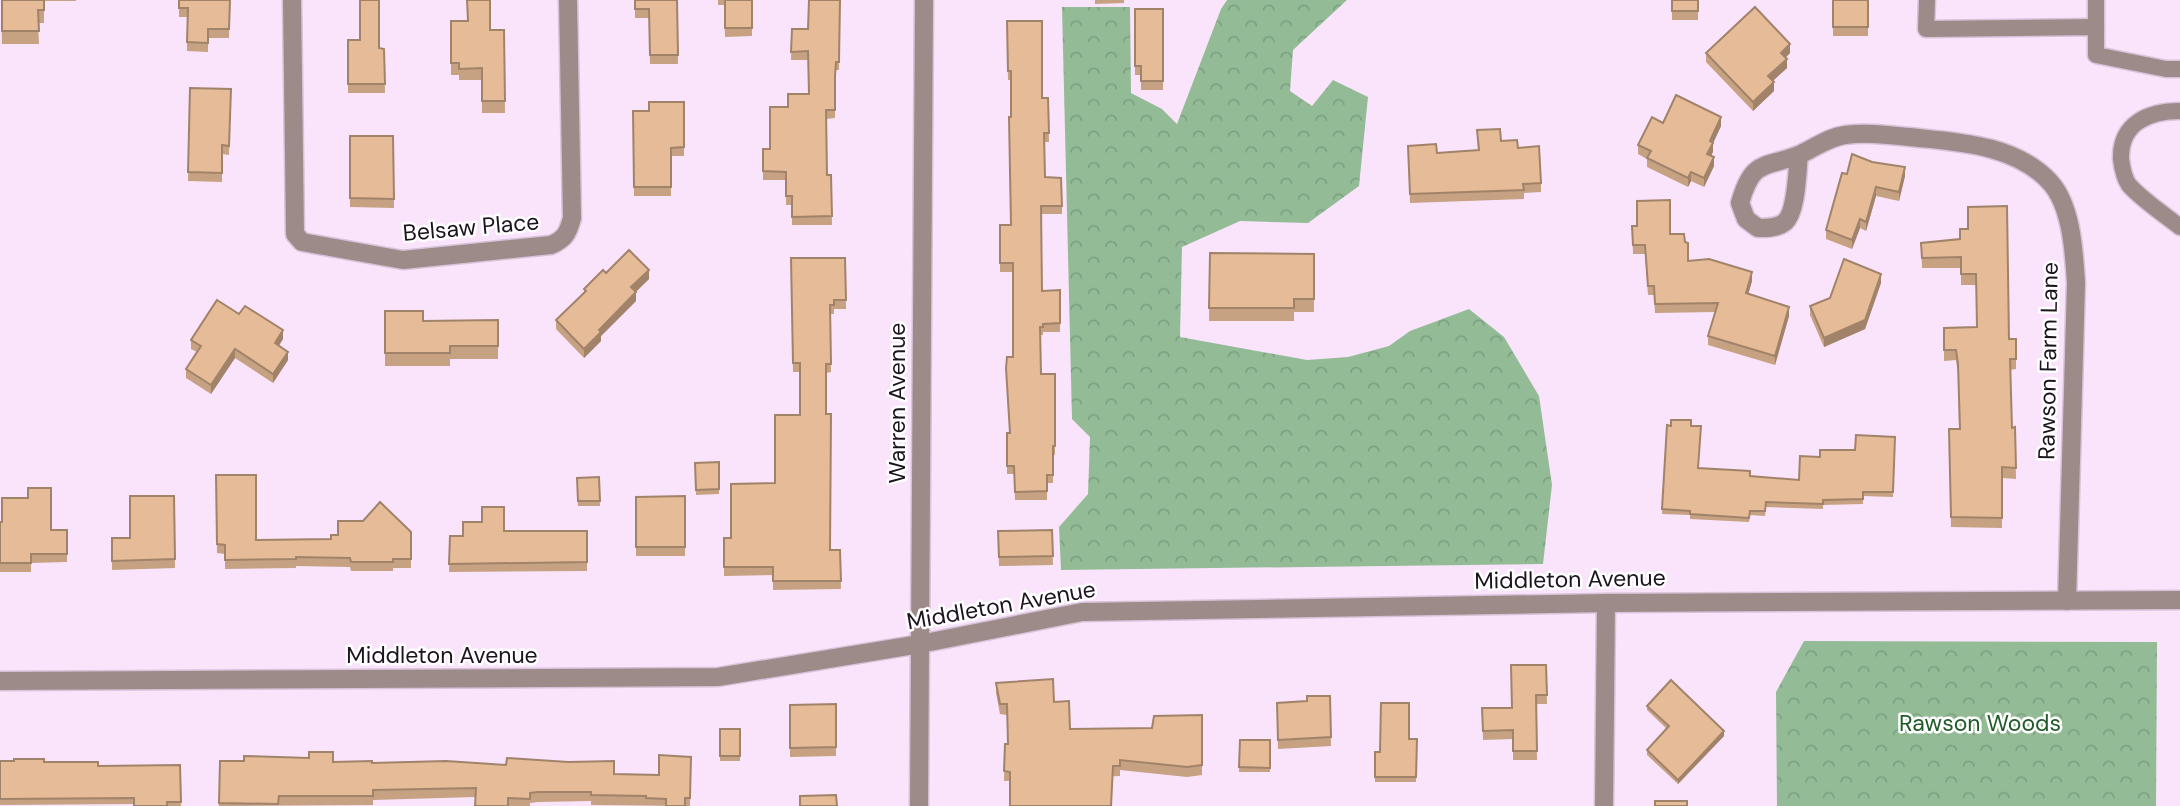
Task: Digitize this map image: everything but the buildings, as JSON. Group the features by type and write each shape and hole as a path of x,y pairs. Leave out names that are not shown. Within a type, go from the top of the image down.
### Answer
{"street":[{"name":"Belsaw Place","path":"292,0 295,234 302,242 403,260 551,245 561,241 568,233 572,218 568,0"},
{"name":"Warren Avenue","path":"919,806 925,0"},
{"name":"Rawson Farm Lane","path":"1799,155 1832,138 1846,135 1873,134 1962,142 1991,149 2021,161 2051,183 2066,213 2074,244 2076,283 2067,601"},
{"name":"Middleton Avenue","path":"0,681 718,677 920,644 1082,612 1606,603 2180,600"},
{"path":"1604,806 1606,603"}],"lane":[{"path":"1927,0 1926,29 2096,27"},
{"path":"2096,0 2096,55 2166,69 2180,69"},
{"path":"2180,111 2159,111 2145,118 2130,129 2121,147 2122,167 2129,185 2180,227"}],"green space":[{"path":"1227,0 1347,0 1293,50 1290,91 1312,106 1333,80 1368,97 1359,186 1308,223 1240,221 1182,247 1180,337 1307,360 1348,357 1389,346 1410,331 1469,309 1504,337 1539,396 1552,485 1543,564 1061,570 1059,527 1088,494 1090,437 1072,419 1062,7 1130,7 1131,93 1162,109 1177,124 1221,9"},
{"name":"Rawson Woods","path":"1804,641 2157,642 2156,806 1777,806 1776,692"}]}
